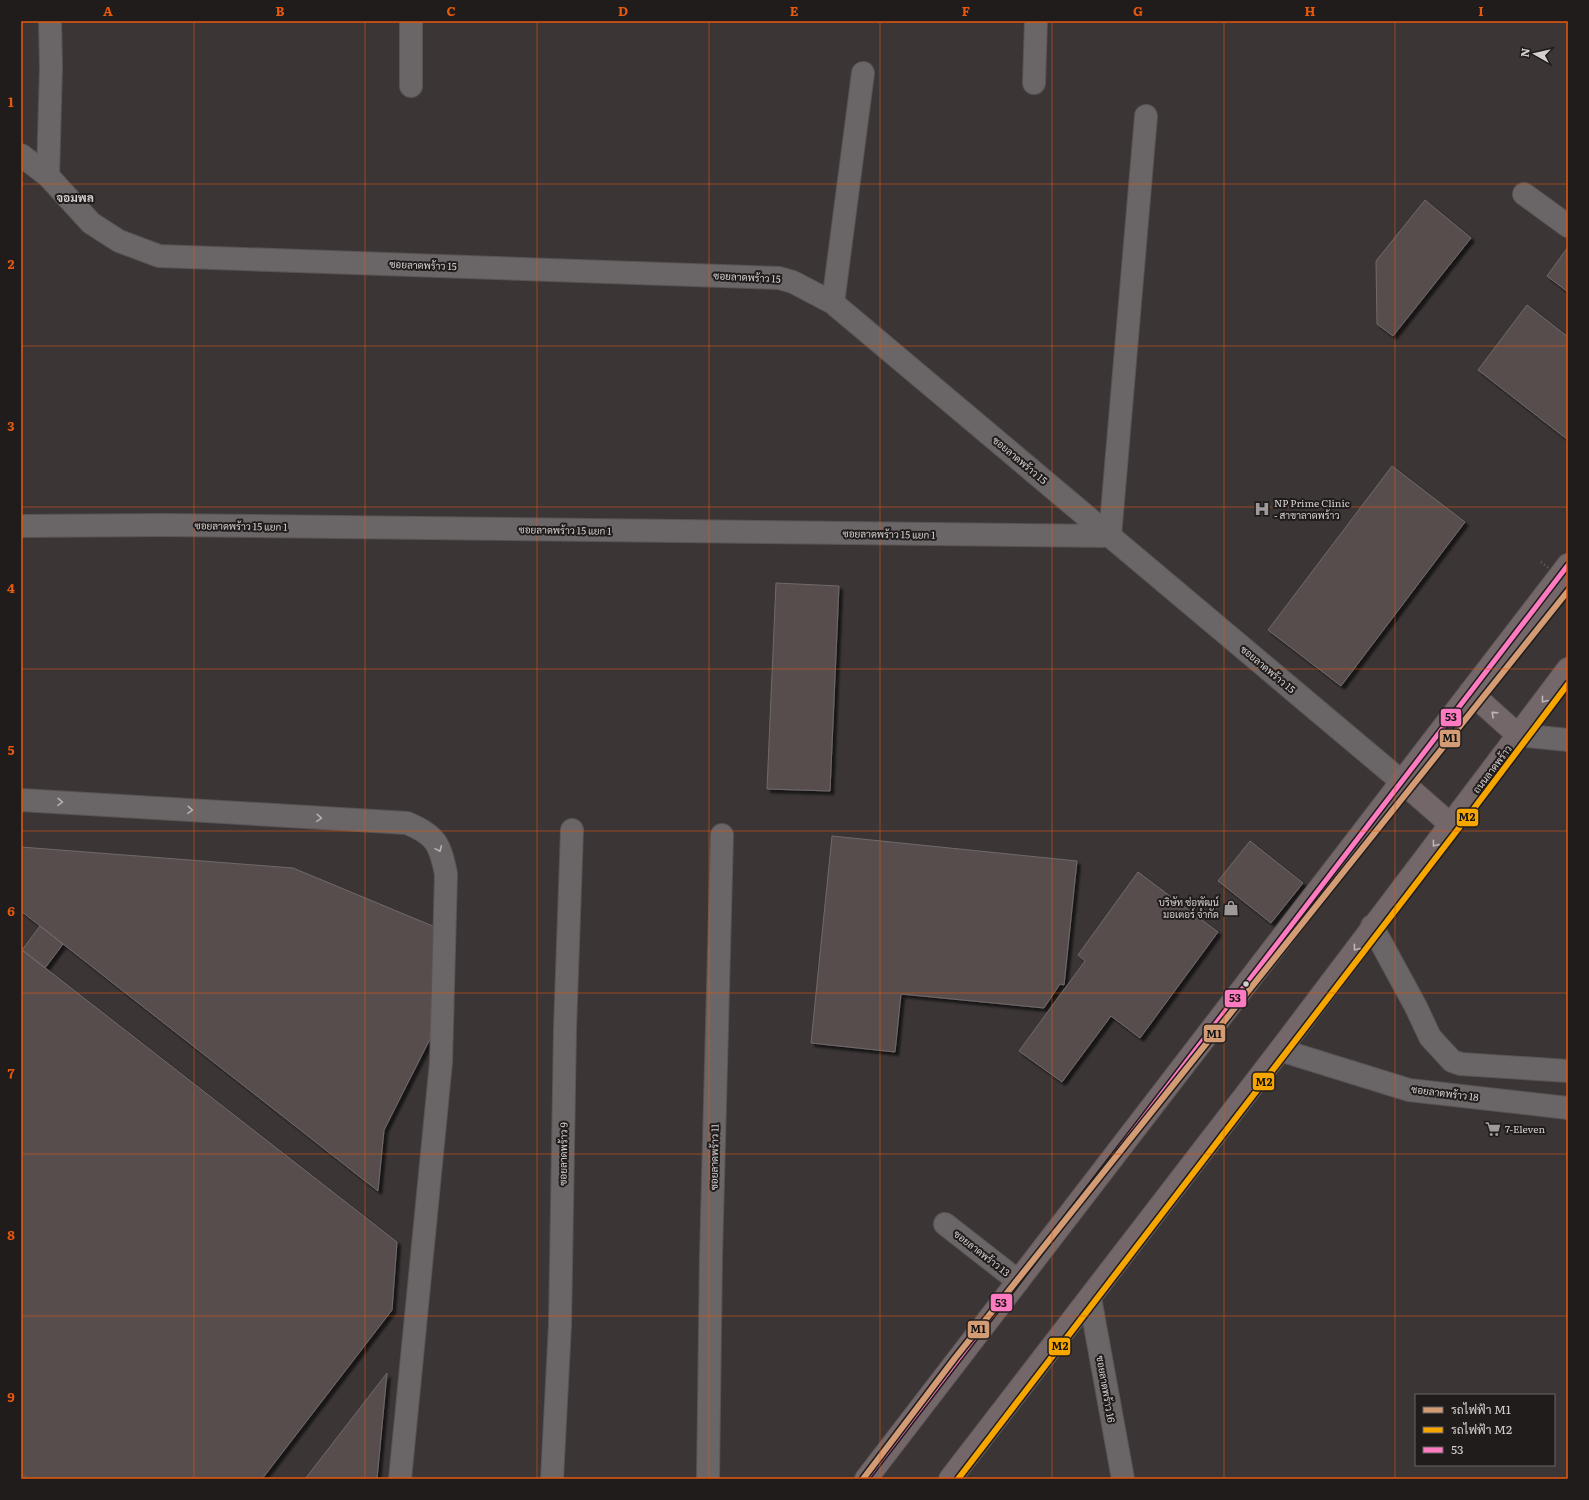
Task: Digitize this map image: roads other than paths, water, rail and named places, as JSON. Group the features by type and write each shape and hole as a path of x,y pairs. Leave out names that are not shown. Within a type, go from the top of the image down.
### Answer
{"main road":[{"path":"866,1479 1568,565"},
{"name":"ถนนลาดพร้าว","path":"950,1479 1280,1050 1372,926 1568,670"},
{"path":"1470,692 1518,735"},
{"path":"1401,781 1450,824"}],"street":[{"path":"48,176 51,67 50,21"},
{"path":"411,21 411,86"},
{"path":"1034,83 1036,21"},
{"path":"833,303 863,73"},
{"path":"1110,536 1146,116"},
{"name":"ซอยลาดพร้าว 15","path":"21,155 48,176 91,223 119,241 159,256 779,278 793,282 833,303 1401,781"},
{"path":"1524,194 1568,226"},
{"name":"ซอยลาดพร้าว 15 แยก 1","path":"21,526 164,525 1110,536"},
{"path":"1518,735 1568,740"},
{"path":"21,800 407,823 424,830 436,843 442,856 446,874 441,1062 400,1479"},
{"name":"ซอยลาดพร้าว 9","path":"552,1479 560,1325 565,1037 572,830"},
{"name":"ซอยลาดพร้าว 11","path":"708,1479 711,1256 722,835"},
{"path":"1372,926 1416,1007 1430,1037 1452,1061 1461,1064 1568,1071"},
{"name":"ซอยลาดพร้าว 18","path":"1280,1050 1409,1090 1568,1108"},
{"name":"ซอยลาดพร้าว 13","path":"945,1224 1018,1281"},
{"name":"ซอยลาดพร้าว 16","path":"1090,1298 1123,1479"}],"metro line":[{"name":"M1","path":"863,1479 955,1358 1568,591"},
{"name":"M2","path":"958,1479 1568,684"}],"place":[{"name":"NP Prime Clinic - สาขาลาดพร้าว","path":"1262,509"},
{"name":"บริษัท ช่อพัฒน์ มอเตอร์ จำกัด","path":"1231,908"},
{"name":"7-Eleven","path":"1493,1129"}],"district":[{"name":"จอมพล","path":"75,198"}]}
